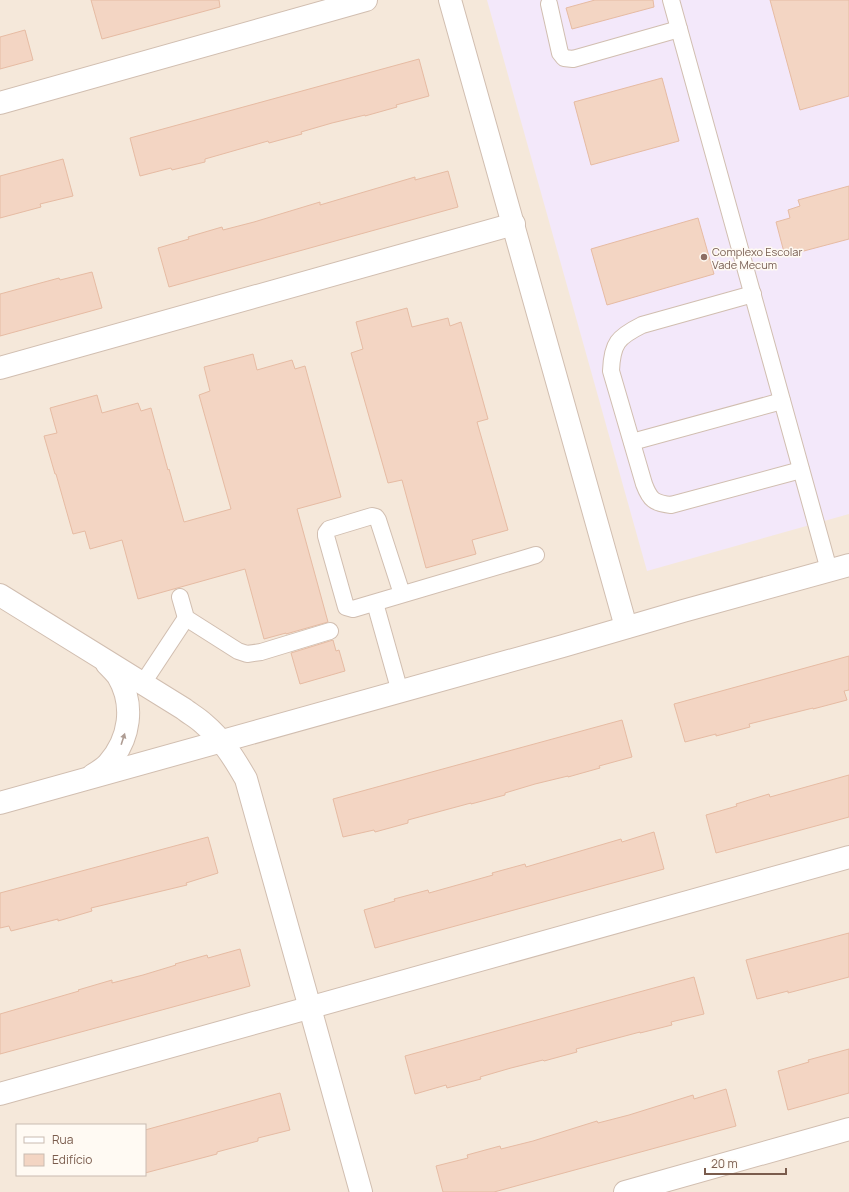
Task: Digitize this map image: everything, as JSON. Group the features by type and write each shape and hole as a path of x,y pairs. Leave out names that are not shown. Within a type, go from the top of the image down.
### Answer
{"street":[{"path":"0,103 366,0"},
{"path":"450,0 626,627"},
{"path":"0,368 514,224"},
{"path":"0,803 400,692 839,567"},
{"path":"0,595 143,683 204,723 222,741 234,758 246,779 361,1192"},
{"path":"89,778 108,765 122,745 129,722 127,698 118,675 100,657"},
{"path":"0,1094 849,857"},
{"path":"625,1192 849,1129"}],"lane":[{"path":"671,0 801,470 839,567"},
{"path":"549,4 560,53 564,58 573,59 679,30"},
{"path":"753,294 642,325 627,333 616,344 612,357 611,371 644,484 648,495 659,504 671,505 801,470"},
{"path":"632,442 782,401"},
{"path":"402,594 376,517 372,516 329,529 326,536 346,607 353,609 536,555"},
{"path":"180,596 186,618 238,651 247,654 261,652 330,631"},
{"path":"375,603 400,692"},
{"path":"143,683 186,618"}],"shaded area":[{"path":"0,0 849,0 849,1192 0,1192"},
{"name":"Complexo Escolar Vade Mecum","path":"487,0 849,0 849,514 647,571"}],"building":[{"path":"91,0 219,0 220,7 102,39"},
{"path":"595,0 653,0 654,7 572,29 566,8"},
{"path":"770,0 849,0 849,96 800,110"},
{"path":"25,30 33,60 0,69 0,37"},
{"path":"419,59 429,96 396,105 397,107 365,116 332,123 301,132 302,134 269,143 268,141 205,159 205,162 172,170 171,168 140,176 130,138"},
{"path":"662,78 679,141 591,165 574,102"},
{"path":"63,159 73,196 40,204 41,207 0,218 0,176"},
{"path":"448,171 458,207 169,287 158,248 222,227 223,230 320,202 320,205 415,177 415,180"},
{"path":"849,186 849,239 785,256 776,222 790,218 788,210 800,206 798,200"},
{"path":"698,218 714,274 607,305 591,249"},
{"path":"92,272 102,308 0,336 0,294 59,278 60,280"},
{"path":"407,308 412,327 448,318 450,326 461,322 488,419 477,422 508,530 472,540 476,554 426,568 402,480 388,483 351,353 363,349 356,322"},
{"path":"253,354 257,370 292,360 295,369 305,366 341,497 297,509 328,622 264,639 245,569 138,599 122,540 90,549 85,531 73,534 44,436 57,433 50,408 97,395 102,413 138,403 141,411 151,408 184,522 231,509 199,395 210,391 204,367"},
{"path":"333,640 336,651 339,650 345,671 300,684 291,653"},
{"path":"849,656 849,690 844,691 847,700 749,724 750,727 716,736 716,734 685,742 674,704"},
{"path":"622,720 632,757 599,766 600,768 568,777 535,784 505,793 505,795 408,820 408,823 375,832 374,830 343,837 333,799"},
{"path":"849,775 849,817 716,853 706,815 737,806 736,804 769,794 770,797"},
{"path":"654,832 664,869 375,948 364,910 395,901 394,899 428,890 429,893 493,875 492,873 525,864 526,867 621,839 622,842"},
{"path":"208,837 218,873 186,883 187,885 91,908 92,911 58,921 58,919 11,931 9,926 0,928 0,893"},
{"path":"849,933 849,977 788,993 788,991 757,999 746,960"},
{"path":"240,949 250,986 0,1054 0,1014 112,980 112,983 207,955 208,958"},
{"path":"694,977 704,1014 671,1022 672,1025 576,1049 577,1052 480,1077 481,1079 447,1088 446,1085 415,1094 405,1056"},
{"path":"849,1049 849,1093 788,1110 778,1071 809,1062 808,1060"},
{"path":"726,1089 736,1126 494,1192 443,1192 436,1166 468,1158 467,1155 500,1146 501,1149 533,1141 597,1121 598,1123 629,1115 693,1095 694,1099"},
{"path":"280,1093 290,1130 258,1138 258,1141 217,1152 217,1154 146,1173 146,1130"}],"place":[{"name":"Complexo Escolar Vade Mecum","path":"704,257"}]}
